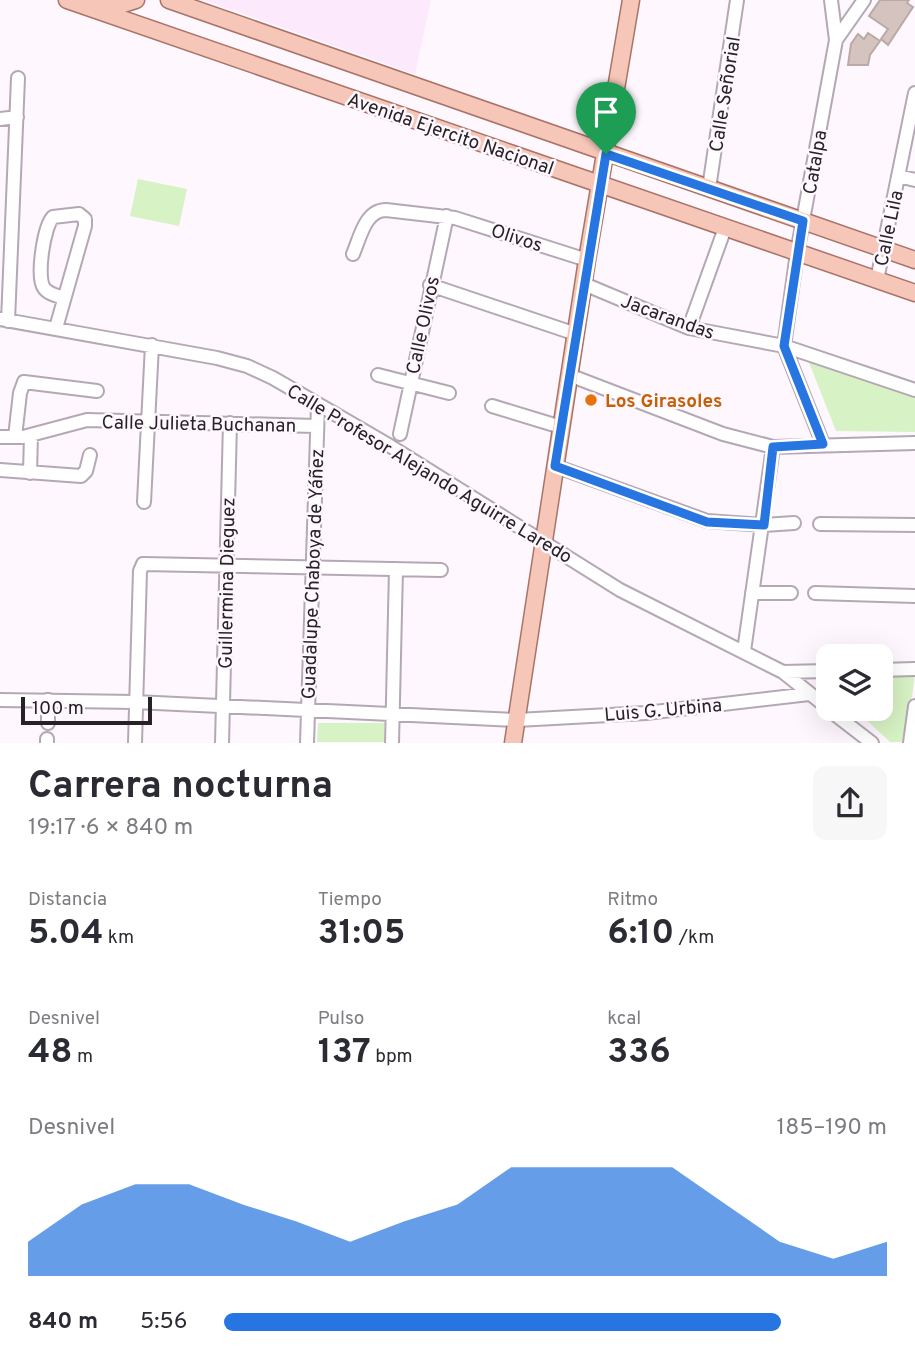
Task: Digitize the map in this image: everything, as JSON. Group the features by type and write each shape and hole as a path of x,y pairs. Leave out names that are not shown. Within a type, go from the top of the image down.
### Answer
{"main road":[{"name":"Avenida Ejercito Nacional","path":"67,0 915,293"},
{"path":"84,6 91,2 114,7 136,0"},
{"name":"Avenida Ejercito Nacional","path":"169,0 915,260"},
{"path":"513,743 587,260 631,0"}],"street":[{"name":"Calle Señorial","path":"709,188 737,0"},
{"path":"831,0 836,40"},
{"path":"836,40 864,0"},
{"name":"Catalpa","path":"823,444 784,346 797,253 836,40"},
{"path":"4,320 18,78"},
{"name":"Calle Lila","path":"877,280 915,93"},
{"path":"0,119 17,117"},
{"path":"898,176 915,180"},
{"name":"Olivos","path":"354,254 370,216 378,210 447,216 587,260"},
{"path":"56,328 85,226 85,219 79,214 53,217 46,230 41,281 48,292 64,298"},
{"name":"Calle Olivos","path":"400,434 447,216"},
{"path":"689,328 725,228"},
{"name":"Jacarandas","path":"584,284 689,328 784,346 915,390"},
{"path":"430,285 576,334"},
{"name":"Calle Profesor Alejando Aguirre Laredo","path":"4,320 152,345 247,366 318,405 620,590 783,672 816,700"},
{"path":"144,502 152,345"},
{"path":"379,375 449,393"},
{"path":"569,375 723,434 773,447 915,443"},
{"path":"26,472 20,393 24,382 97,391"},
{"name":"Guadalupe Chaboya de Yáñez","path":"307,743 310,566 318,405"},
{"path":"492,405 561,427"},
{"name":"Calle Julieta Buchanan","path":"0,437 23,437 87,420 148,419 316,426"},
{"name":"Guillermina Dieguez","path":"222,743 230,423"},
{"path":"744,651 773,447"},
{"path":"0,470 80,476 86,471 90,455"},
{"path":"555,466 707,522 764,525 794,523"},
{"path":"820,524 915,525"},
{"path":"135,743 140,568 143,564 441,570"},
{"path":"393,743 396,569"},
{"path":"752,593 791,593"},
{"path":"815,593 915,596"},
{"path":"893,670 915,669"},
{"path":"783,672 816,671"},
{"name":"Luis G. Urbina","path":"0,700 135,702 517,720 646,713 809,694"},
{"path":"48,700 48,723"},
{"path":"910,743 915,706"},
{"name":"Calle Profesor Alejando Aguirre Laredo","path":"840,721 856,737 872,743"}],"shaded area":[{"path":"204,0 431,0 415,74"}],"green space":[{"path":"138,179 187,189 179,226 130,216"},
{"path":"808,360 915,396 915,432 836,431"},
{"path":"915,674 906,742 890,742 868,721 893,721 893,675"},
{"path":"318,723 384,723 384,742 317,742"}],"building":[{"path":"880,0 909,0 907,3 913,7 888,45 881,39 888,29 869,16"},
{"path":"868,33 880,41 870,55 868,65 848,65 851,44 858,34 864,39"}],"place":[{"name":"Los Girasoles","path":"591,400"}],"route":[{"path":"606,154 803,221 784,346 823,444 773,447 764,525 707,522 555,466 606,154"}]}
